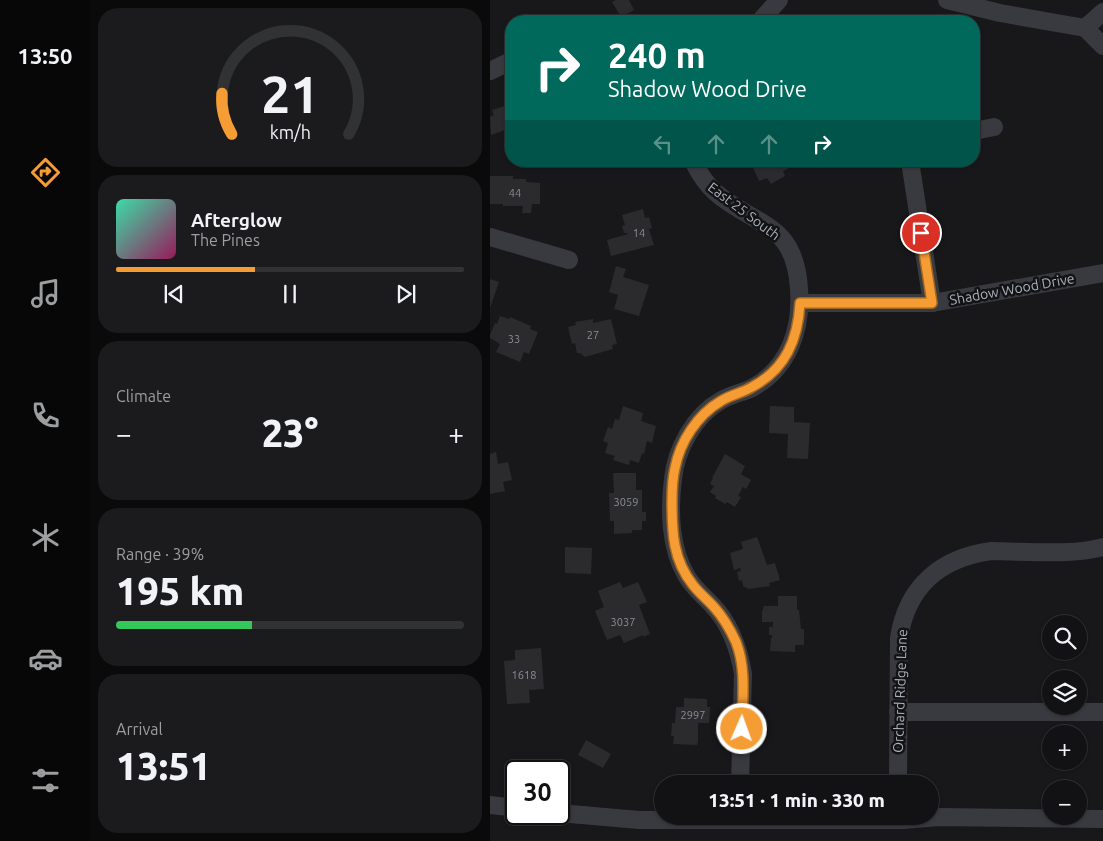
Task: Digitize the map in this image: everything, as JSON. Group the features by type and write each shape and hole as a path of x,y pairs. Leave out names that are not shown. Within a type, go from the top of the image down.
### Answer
{"street":[{"path":"765,15 779,0"},
{"path":"947,0 1000,13 1085,28 1103,46"},
{"path":"1085,28 1103,12"},
{"path":"490,71 505,64"},
{"path":"980,130 994,127"},
{"name":"East 25 South","path":"696,167 714,191 772,228 786,244 796,269 800,303 793,343 780,364 763,381 720,401 701,417 692,428 679,453 673,480 672,535 676,554 694,587 722,617 736,644 741,659 743,674 740,775"},
{"path":"911,167 932,303"},
{"path":"490,237 569,260"},
{"name":"Shadow Wood Drive","path":"800,303 932,303 1103,273"},
{"name":"Orchard Ridge Lane","path":"898,775 899,638 906,610 914,594 931,575 952,561 977,553 990,551 1073,552 1103,547"},
{"path":"898,712 1103,712"},
{"path":"490,805 505,807"},
{"path":"570,814 654,820"},
{"path":"939,817 1103,819"}],"building":[{"path":"616,0 629,0 634,10 625,15 620,15 612,2"},
{"path":"505,106 505,130 491,135 490,117 494,115 492,110"},
{"path":"753,167 792,167 783,171 785,176 771,184 767,178 759,181"},
{"path":"490,176 513,176 513,179 526,179 526,182 540,183 540,204 532,204 531,213 522,213 523,206 490,204"},
{"path":"643,209 645,218 649,217 652,228 649,229 654,245 611,256 607,240 628,234 624,233 622,226 625,225 622,215"},
{"path":"616,266 626,269 623,277 649,285 639,316 614,309 618,295 609,292"},
{"path":"490,279 499,282 490,308"},
{"path":"500,316 510,319 510,317 531,326 530,329 538,332 529,354 524,352 520,362 496,352 500,344 490,338 490,335"},
{"path":"593,319 593,323 611,319 617,344 612,345 613,349 585,357 577,353 575,343 572,344 568,327 576,325 575,322"},
{"path":"623,406 643,413 641,421 656,426 652,443 647,441 644,454 642,453 639,463 630,460 629,465 613,460 615,456 605,453 608,443 603,441 608,427 612,429 615,419 619,420"},
{"path":"770,406 794,407 794,422 810,423 808,459 787,458 788,434 769,433"},
{"path":"496,452 498,464 508,462 512,480 503,482 505,491 490,494 490,454"},
{"path":"725,454 745,466 741,474 751,480 746,489 743,487 738,496 741,497 735,507 715,498 716,496 710,492 714,486 710,484 712,478"},
{"path":"613,473 636,473 636,490 642,490 642,512 646,512 646,521 642,521 642,530 632,530 632,533 614,534 614,521 610,521 609,493 614,493"},
{"path":"757,537 767,565 775,563 780,580 769,583 770,586 749,589 743,586 742,580 739,581 737,572 741,571 740,568 734,570 730,553 743,549 741,542"},
{"path":"565,547 592,548 591,574 565,573"},
{"path":"620,582 623,588 638,582 647,602 639,605 650,634 624,643 620,635 607,640 595,611 604,607 598,591"},
{"path":"778,596 797,596 797,610 799,610 801,629 804,629 804,645 795,645 795,652 770,651 772,635 769,635 769,627 773,627 773,622 762,622 762,612 764,606 778,606"},
{"path":"541,648 544,689 529,690 530,703 507,704 504,661 515,660 515,650"},
{"path":"684,698 707,699 707,707 710,707 709,723 698,723 697,745 673,744 674,736 671,736 672,723 675,723 676,707 684,707"},
{"path":"586,740 611,754 603,768 578,755"}],"route":[{"path":"742,729 743,674 736,644 722,617 686,577 673,542 673,480 679,453 692,428 711,407 763,381 780,364 788,354 793,343 797,330 800,303 932,303 921,233"}]}
